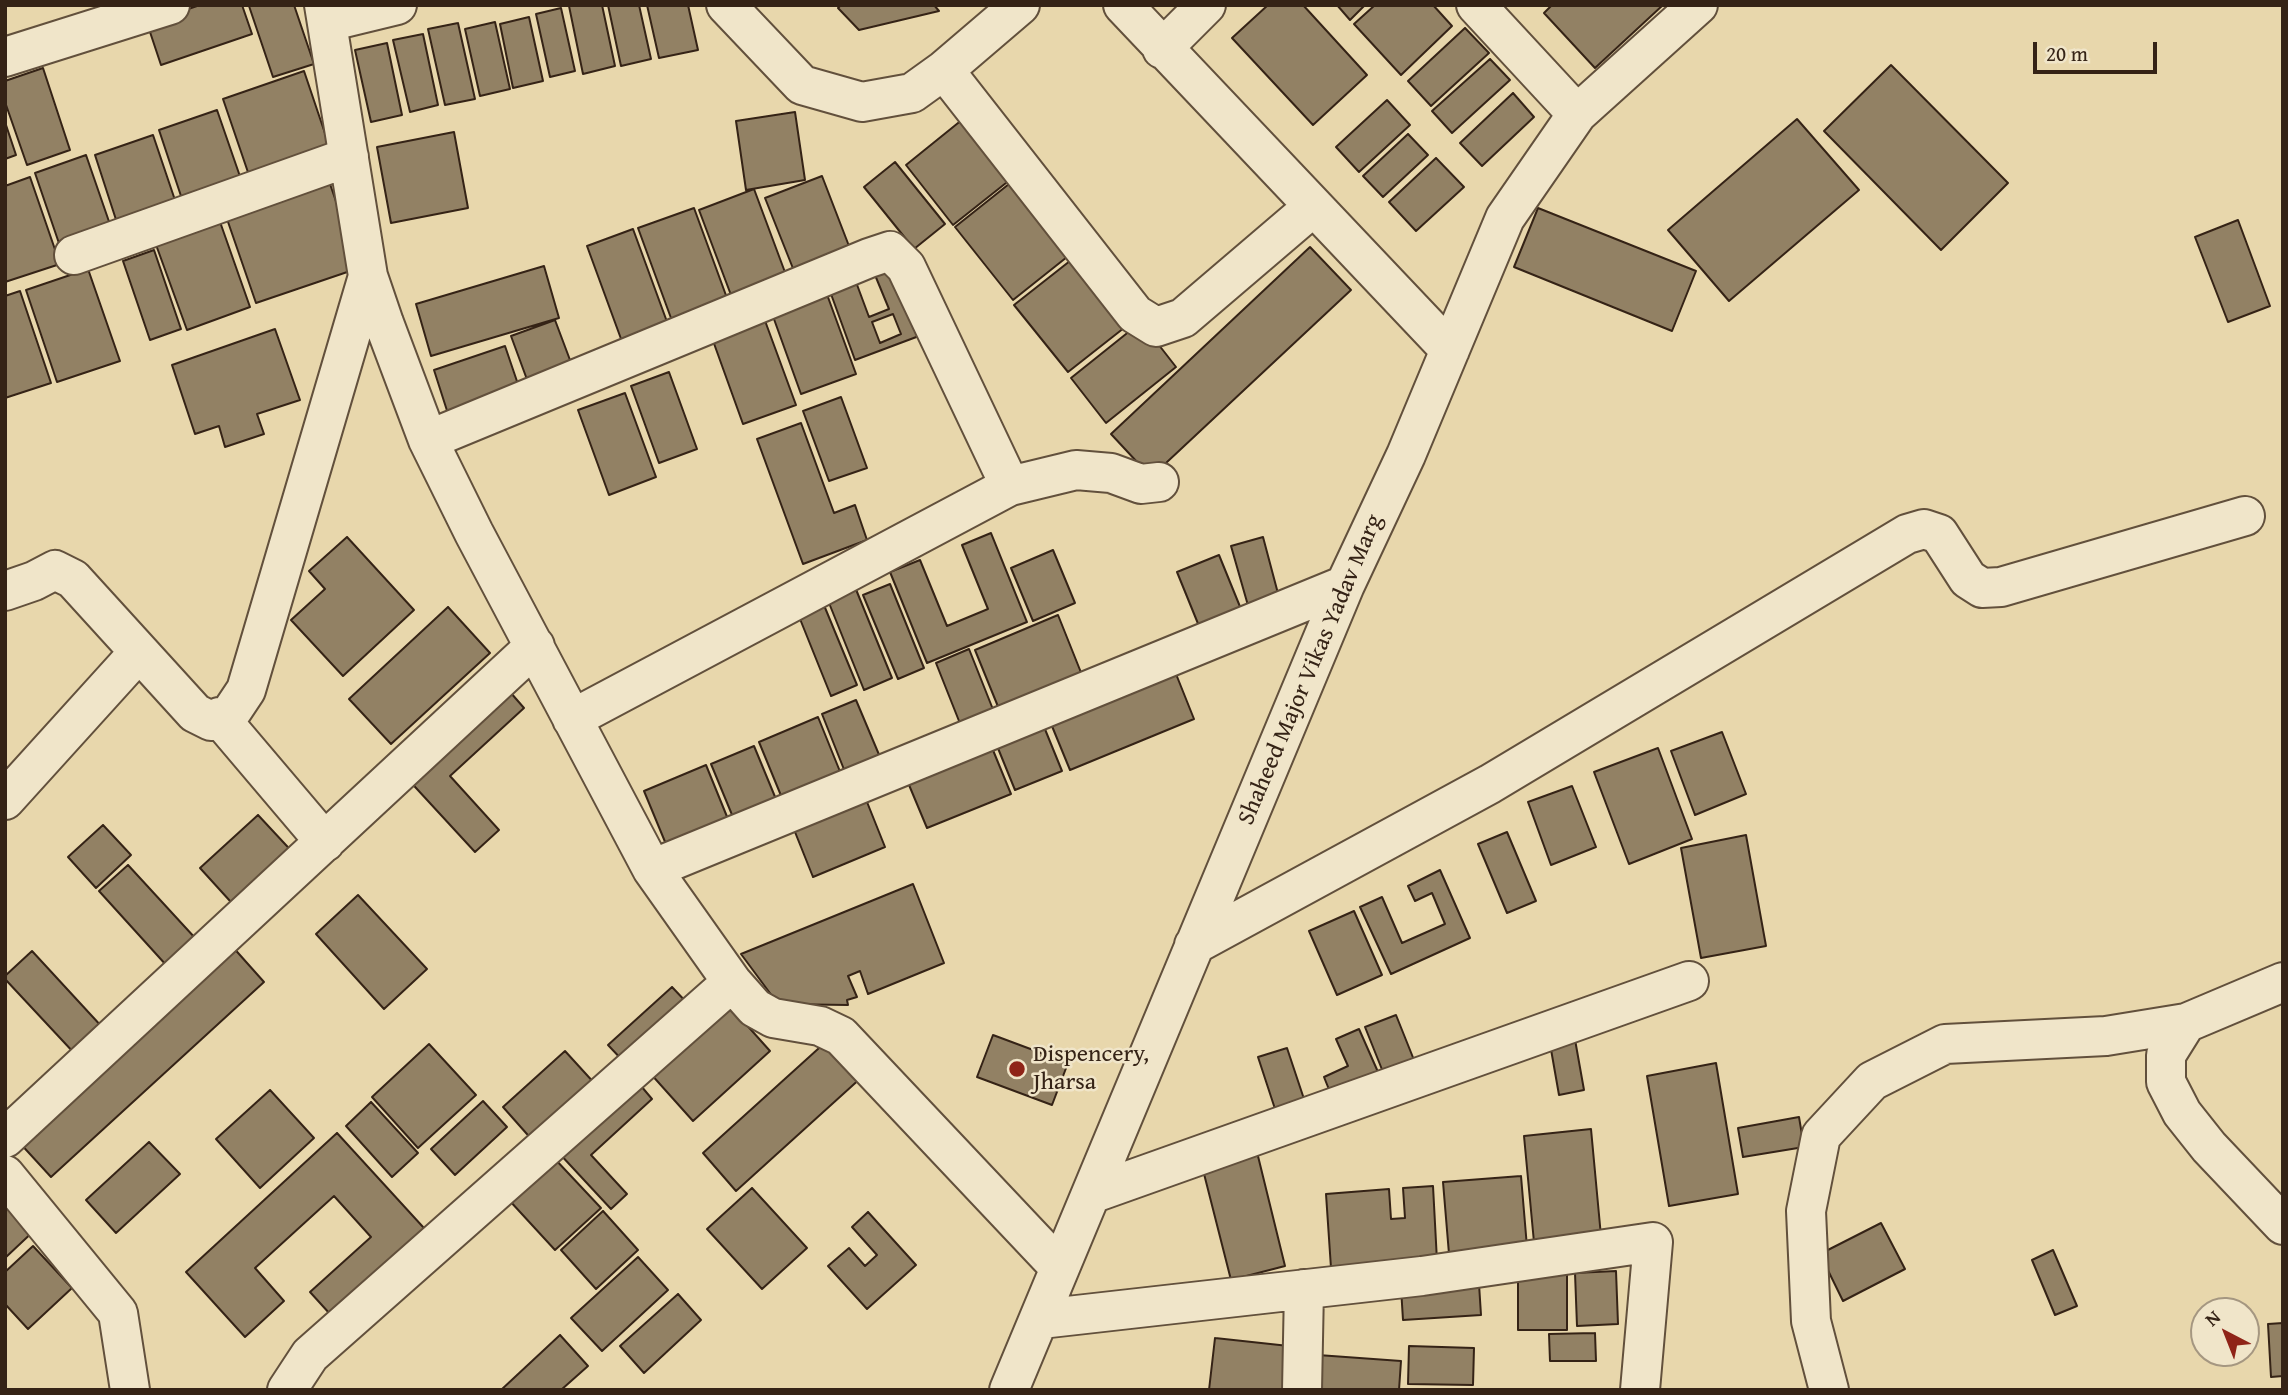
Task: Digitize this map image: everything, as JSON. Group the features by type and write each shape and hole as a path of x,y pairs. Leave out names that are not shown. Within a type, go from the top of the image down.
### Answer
{"street":[{"path":"5,57 170,5"},
{"path":"397,5 326,13 368,276 428,440 474,533 652,869 732,982 755,1008 774,1018 820,1026 841,1036 1060,1268"},
{"path":"726,5 802,85 862,102 912,93 944,70 1020,5"},
{"path":"1123,5 1450,350"},
{"path":"1162,49 1206,5"},
{"path":"1476,5 1577,114"},
{"name":"Shaheed Major Vikas Yadav Marg","path":"1009,1390 1041,1319 1345,585 1406,455 1505,218 1577,114 1698,5"},
{"path":"944,70 1135,314 1156,327 1183,318 1313,207"},
{"path":"74,256 348,158"},
{"path":"428,440 890,251 906,267 1010,486"},
{"path":"5,591 55,570 74,579 195,713 212,721 230,714 246,690 368,276"},
{"path":"572,719 1010,486 1076,470 1111,473 1141,484 1159,482"},
{"path":"1194,946 1490,783 1907,534 1924,529 1939,534 1968,579 1982,589 2001,587 2245,516"},
{"path":"652,869 1345,585"},
{"path":"5,1138 535,646"},
{"path":"5,800 139,652"},
{"path":"219,718 325,842"},
{"path":"1091,1194 1689,981"},
{"path":"287,1390 310,1355 732,982"},
{"path":"1829,1390 1811,1321 1806,1211 1821,1136 1872,1081 1945,1044 2106,1036 2186,1023 2283,982"},
{"path":"2186,1023 2166,1055 2166,1082 2182,1113 2209,1147 2283,1225"},
{"path":"5,1175 118,1313 130,1390"},
{"path":"1041,1319 1422,1276 1653,1242 1640,1390"},
{"path":"1302,1390 1304,1289"}],"building":[{"path":"200,5 242,5 252,34 161,65 147,23"},
{"path":"294,5 314,64 273,77 249,6"},
{"path":"602,5 615,66 583,74 569,6"},
{"path":"608,5 639,5 651,59 621,66"},
{"path":"647,5 688,5 698,50 659,58"},
{"path":"841,5 934,5 939,11 859,30 838,8"},
{"path":"1268,5 1303,5 1367,75 1313,125 1232,38"},
{"path":"1337,5 1365,5 1350,20"},
{"path":"1375,5 1433,5 1452,26 1401,75 1354,24"},
{"path":"1552,5 1663,5 1595,68 1544,13"},
{"path":"561,8 575,71 550,77 536,14"},
{"path":"529,17 543,81 513,88 500,24"},
{"path":"495,22 510,89 480,96 465,29"},
{"path":"458,23 475,99 445,105 428,29"},
{"path":"1465,28 1489,53 1431,106 1408,81"},
{"path":"423,34 438,105 410,112 393,40"},
{"path":"387,43 402,115 371,122 355,50"},
{"path":"1490,59 1510,80 1452,133 1432,111"},
{"path":"1891,65 2008,183 1941,250 1824,131"},
{"path":"43,68 70,150 27,165 5,102 5,81"},
{"path":"304,71 333,157 252,184 223,99"},
{"path":"1513,93 1534,117 1482,166 1460,143"},
{"path":"1387,100 1410,125 1359,172 1336,147"},
{"path":"217,110 244,188 185,208 159,130"},
{"path":"795,112 805,180 746,190 736,121"},
{"path":"963,119 1011,179 953,225 906,165"},
{"path":"1797,119 1859,190 1729,301 1668,230"},
{"path":"5,122 16,155 5,159"},
{"path":"454,132 468,208 391,223 377,147"},
{"path":"1408,134 1428,155 1383,197 1363,176"},
{"path":"153,135 179,212 120,232 95,155"},
{"path":"86,155 114,236 63,255 35,173"},
{"path":"1436,158 1464,187 1416,231 1389,202"},
{"path":"895,162 945,224 914,249 864,187"},
{"path":"822,176 854,259 798,281 765,198"},
{"path":"30,177 60,264 5,282 5,186"},
{"path":"1014,180 1072,253 1013,300 955,227"},
{"path":"330,184 359,268 256,303 227,219"},
{"path":"754,189 789,283 734,303 699,210"},
{"path":"694,208 731,309 675,329 638,228"},
{"path":"1538,208 1696,271 1672,331 1514,267"},
{"path":"219,219 250,307 187,330 155,242"},
{"path":"2238,220 2270,306 2228,322 2195,237"},
{"path":"633,229 670,330 624,347 587,246"},
{"path":"1310,247 1351,290 1151,477 1111,434"},
{"path":"154,250 181,329 150,340 123,261"},
{"path":"1075,257 1129,324 1068,372 1014,305"},
{"path":"891,260 919,336 855,360 827,283","holes":["875,275 889,309 869,317 856,282","893,314 901,334 880,343 872,322"]},
{"path":"544,266 559,318 431,356 416,304"},
{"path":"88,269 120,361 57,382 26,290"},
{"path":"825,289 856,374 801,394 770,308"},
{"path":"20,291 51,383 5,398 5,296"},
{"path":"764,318 796,405 743,424 712,338"},
{"path":"555,320 573,368 529,385 511,336"},
{"path":"1141,322 1176,367 1106,423 1071,378"},
{"path":"275,329 300,400 257,414 264,434 225,447 219,426 195,434 172,365"},
{"path":"505,346 522,396 450,420 434,370"},
{"path":"669,372 697,449 659,463 631,386"},
{"path":"625,393 656,477 609,495 578,410"},
{"path":"841,397 867,468 829,481 803,411"},
{"path":"801,423 834,513 855,505 867,540 803,564 757,439"},
{"path":"991,533 1027,622 927,663 890,572 920,560 947,626 988,609 962,545"},
{"path":"347,537 414,610 343,676 291,620 325,589 309,571"},
{"path":"1263,537 1280,601 1249,609 1231,546"},
{"path":"1053,550 1075,603 1033,621 1011,568"},
{"path":"1219,555 1243,614 1201,631 1177,572"},
{"path":"890,584 924,668 898,679 863,595"},
{"path":"855,587 892,678 864,690 827,598"},
{"path":"821,598 857,685 831,696 796,609"},
{"path":"448,607 490,653 391,744 349,699"},
{"path":"1058,615 1082,675 999,709 975,650"},
{"path":"969,649 994,712 961,726 936,663"},
{"path":"1172,664 1194,719 1070,770 1047,714"},
{"path":"504,685 524,708 450,776 499,830 475,852 405,776"},
{"path":"856,700 880,757 845,772 822,714"},
{"path":"818,717 841,774 782,798 759,742"},
{"path":"1040,717 1062,771 1015,790 993,736"},
{"path":"1722,732 1746,794 1695,815 1671,751"},
{"path":"988,738 1011,794 927,828 904,773"},
{"path":"754,746 778,804 735,822 711,764"},
{"path":"1658,748 1692,839 1629,864 1594,772"},
{"path":"706,765 730,824 668,849 644,791"},
{"path":"1572,786 1596,847 1551,865 1528,802"},
{"path":"863,792 885,847 813,877 791,822"},
{"path":"258,815 298,858 240,912 200,868"},
{"path":"103,825 131,855 96,888 68,857"},
{"path":"1507,832 1536,901 1507,913 1478,844"},
{"path":"1746,835 1766,946 1701,958 1681,848"},
{"path":"128,865 196,939 167,966 99,891"},
{"path":"1440,870 1470,938 1391,974 1360,907 1382,897 1402,943 1445,924 1432,893 1415,901 1408,886"},
{"path":"913,884 944,963 868,994 860,971 848,976 857,997 847,1000 848,1005 778,1004 741,954"},
{"path":"358,895 427,969 384,1009 316,934"},
{"path":"1354,911 1382,975 1337,995 1309,931"},
{"path":"231,945 264,982 51,1177 18,1141"},
{"path":"32,951 103,1028 75,1054 5,979"},
{"path":"672,987 689,1005 625,1063 608,1045"},
{"path":"727,1003 770,1051 693,1121 650,1073"},
{"path":"1396,1015 1416,1065 1385,1077 1365,1027"},
{"path":"1359,1029 1382,1081 1334,1102 1324,1077 1348,1066 1336,1039"},
{"path":"1574,1034 1584,1090 1559,1095 1549,1038"},
{"path":"993,1035 1068,1063 1052,1105 977,1077"},
{"path":"829,1039 863,1076 736,1191 703,1153"},
{"path":"429,1044 476,1095 418,1148 372,1097"},
{"path":"1287,1048 1306,1105 1277,1115 1258,1057"},
{"path":"565,1051 596,1085 534,1142 503,1107"},
{"path":"1716,1063 1738,1194 1669,1206 1647,1076"},
{"path":"636,1080 652,1099 591,1155 627,1194 611,1209 558,1152"},
{"path":"270,1090 314,1138 260,1188 216,1139"},
{"path":"483,1101 507,1127 455,1175 431,1149"},
{"path":"371,1102 418,1153 392,1177 346,1126"},
{"path":"1799,1117 1804,1147 1743,1157 1738,1128"},
{"path":"1591,1129 1602,1247 1535,1253 1524,1136"},
{"path":"337,1133 434,1239 340,1325 310,1292 371,1237 334,1196 255,1268 284,1301 245,1337 186,1272"},
{"path":"149,1142 180,1174 116,1233 86,1200"},
{"path":"1256,1148 1285,1266 1231,1280 1201,1162"},
{"path":"554,1158 601,1208 555,1250 509,1200"},
{"path":"1521,1176 1528,1259 1450,1266 1443,1182"},
{"path":"1433,1186 1437,1261 1331,1268 1326,1194 1389,1189 1391,1219 1405,1218 1403,1188"},
{"path":"752,1188 807,1248 762,1289 707,1229"},
{"path":"5,1193 38,1227 5,1258"},
{"path":"603,1211 638,1250 596,1289 561,1250"},
{"path":"868,1212 916,1265 867,1309 828,1266 849,1248 865,1266 877,1255 852,1227"},
{"path":"1881,1223 1905,1269 1843,1301 1820,1254"},
{"path":"33,1246 72,1288 28,1329 5,1304 5,1272"},
{"path":"2053,1250 2077,1306 2055,1315 2032,1260"},
{"path":"638,1257 668,1290 602,1351 571,1318"},
{"path":"1616,1271 1618,1324 1577,1326 1575,1273"},
{"path":"1518,1273 1567,1273 1567,1330 1518,1330"},
{"path":"1479,1284 1481,1315 1403,1320 1401,1288"},
{"path":"678,1294 701,1320 644,1373 620,1346"},
{"path":"2283,1323 2283,1376 2271,1377 2268,1324"},
{"path":"1595,1333 1596,1361 1550,1361 1549,1334"},
{"path":"560,1335 588,1366 561,1390 501,1390"},
{"path":"1215,1338 1298,1347 1294,1390 1209,1390"},
{"path":"1409,1346 1474,1348 1473,1385 1408,1384"},
{"path":"1318,1355 1401,1361 1399,1390 1315,1390"}],"place":[{"name":"Dispencery, Jharsa","path":"1017,1069"}]}
